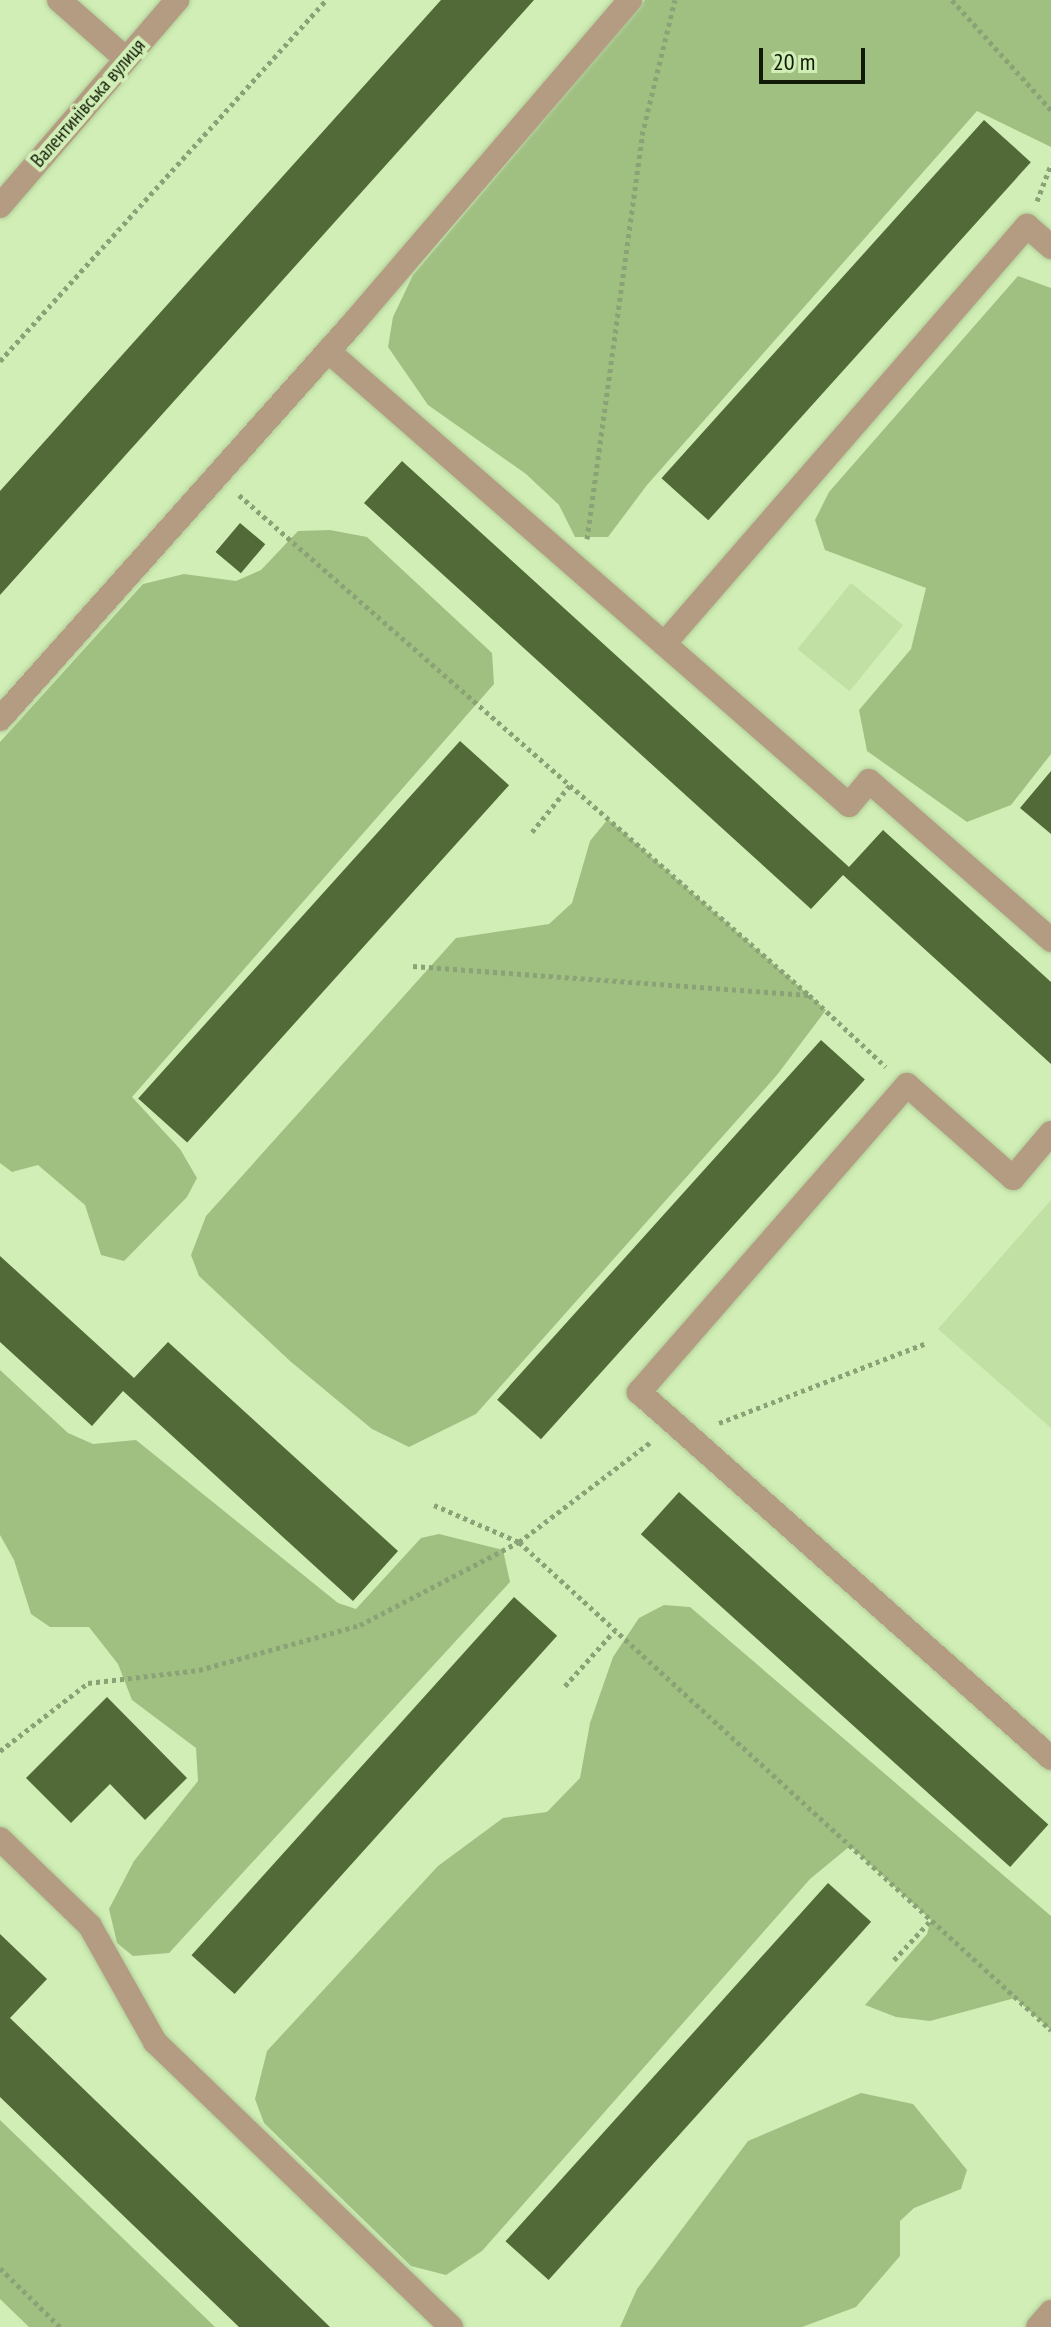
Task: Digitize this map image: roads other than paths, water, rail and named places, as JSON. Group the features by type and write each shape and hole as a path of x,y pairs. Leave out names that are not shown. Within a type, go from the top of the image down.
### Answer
{"street":[{"path":"59,0 126,59"},
{"name":"Валентинівська вулиця","path":"0,206 177,0"},
{"path":"0,719 328,351 630,0"},
{"path":"664,644 1027,226 1051,247"},
{"path":"328,351 849,805 869,781 1048,933"},
{"path":"1051,1133 1013,1178 907,1085 639,1392 1051,1758"},
{"path":"0,1839 90,1926 155,2042 451,2327"},
{"path":"1038,2327 1051,2312"}]}
